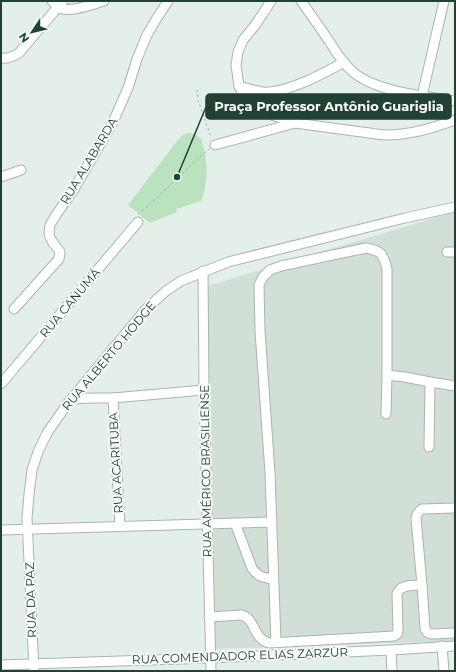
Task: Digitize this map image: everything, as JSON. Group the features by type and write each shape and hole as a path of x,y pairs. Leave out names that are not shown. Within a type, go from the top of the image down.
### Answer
{"street":[{"path":"1,58 14,56 19,53 58,3 63,9 72,9 104,1"},
{"name":"RUA ALABARDA","path":"14,309 59,259 60,252 52,241 49,232 50,225 74,189 113,122 128,88 137,59 147,35 168,1"},
{"path":"271,1 243,40 238,52 236,65 239,86 250,102 261,111 295,123 384,135 410,133 455,120"},
{"path":"301,1 344,62 353,72 367,82 387,89 422,96 455,100"},
{"path":"422,96 444,1"},
{"path":"239,86 263,92 282,90 326,72 344,62"},
{"path":"215,146 295,123"},
{"path":"1,177 21,170"},
{"name":"RUA ALBERTO HODGE","path":"28,529 27,518 32,470 38,452 47,433 71,399 145,310 166,291 181,281 228,262 455,207"},
{"name":"RUA CANUMÁ","path":"1,384 138,218"},
{"path":"276,642 270,473 260,331 259,285 263,276 270,270 281,266 366,248 378,250 384,258 387,269 386,414"},
{"name":"RUA AMÉRICO BRASILIENSE","path":"203,271 204,390 211,671"},
{"path":"387,375 455,386"},
{"path":"429,447 430,382"},
{"path":"71,399 113,398 204,390"},
{"name":"RUA ACARITUBA","path":"113,398 120,527"},
{"path":"455,508 422,509 418,512 416,518 425,629 428,633 432,634 455,633"},
{"path":"1,530 271,522"},
{"path":"235,523 252,568 256,574 273,579"},
{"name":"RUA DA PAZ","path":"28,529 34,667"},
{"path":"209,617 244,616 252,623 261,640 269,642 394,636 398,632 398,591 402,587 422,585"},
{"path":"442,646 444,671"},
{"name":"RUA COMENDADOR ELIAS ZARZUR","path":"1,665 34,667 455,646"},
{"path":"392,650 392,671"}],"path":[{"path":"197,90 197,98 210,135"},
{"path":"138,218 146,208 205,152 215,146"}],"shaded area":[{"path":"455,213 455,641 213,649 207,286"}],"green space":[{"path":"187,133 195,134 200,138 205,153 206,181 201,201 176,209 177,212 150,223 128,205 177,141"}],"place":[{"name":"Praça Professor Antônio Guariglia","path":"177,177"}]}
